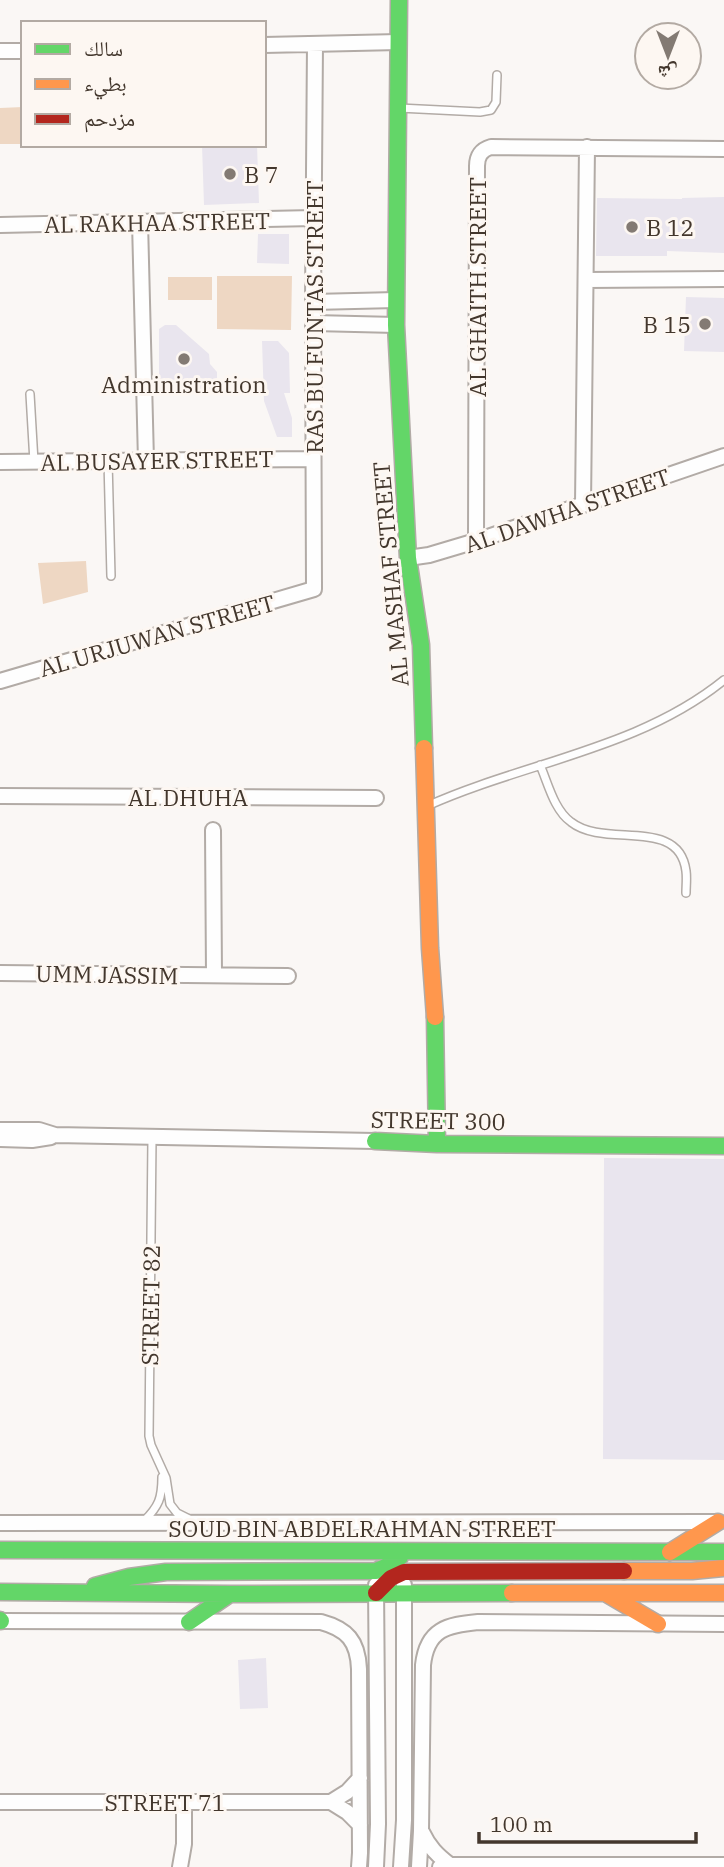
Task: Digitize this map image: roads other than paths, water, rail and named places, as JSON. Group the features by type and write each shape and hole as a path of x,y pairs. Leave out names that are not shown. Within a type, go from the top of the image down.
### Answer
{"main road":[{"name":"AL MASHAF STREET","path":"399,0 396,325 408,558 421,646 438,1144"},
{"name":"STREET 300","path":"375,1141 724,1146"},
{"path":"668,1553 721,1522"},
{"name":"SOUD BIN ABDELRAHMAN STREET","path":"0,1550 724,1552"},
{"path":"0,1558 24,1550"},
{"path":"69,1593 129,1577 166,1572 376,1571 392,1564 404,1551"},
{"path":"376,1593 386,1582 404,1572 692,1571 724,1568"},
{"path":"0,1592 724,1593"},
{"path":"606,1593 658,1624"},
{"path":"189,1622 230,1594"}],"street":[{"path":"266,45 399,42"},
{"name":"RAS BU FUNTAS STREET","path":"314,589 315,44"},
{"path":"0,51 21,51"},
{"name":"AL GHAITH STREET","path":"477,541 477,159 480,153 491,147 724,149"},
{"path":"583,505 587,148"},
{"name":"AL RAKHAA STREET","path":"0,225 314,218"},
{"path":"140,222 146,461"},
{"path":"586,280 724,279"},
{"path":"313,302 396,300"},
{"path":"314,323 396,325"},
{"name":"AL DAWHA STREET","path":"408,558 429,555 477,541 724,456"},
{"name":"AL BUSAYER STREET","path":"0,462 313,459"},
{"name":"AL URJUWAN STREET","path":"0,681 314,589"},
{"name":"AL DHUHA","path":"0,796 376,798"},
{"path":"213,830 214,975"},
{"name":"UMM JASSIM","path":"0,973 288,976"},
{"path":"0,1130 39,1130 55,1135"},
{"path":"0,1139 33,1140 55,1135"},
{"name":"STREET 300","path":"55,1135 375,1141"},
{"name":"SOUD BIN ABDELRAHMAN STREET","path":"0,1522 721,1522"},
{"path":"376,1867 377,1551"},
{"path":"401,1867 404,1820 404,1551"},
{"path":"0,1621 320,1622 333,1625 346,1634 358,1655 359,1867"},
{"path":"419,1867 423,1665 424,1653 438,1633 450,1625 478,1622 724,1624"},
{"path":"360,1757 376,1730"},
{"path":"360,1778 347,1792 331,1802 347,1812 360,1825"},
{"name":"STREET 71","path":"0,1802 331,1802"},
{"path":"180,1867 184,1844 184,1802"},
{"path":"421,1830 427,1844 445,1866 724,1865"}],"lane":[{"path":"398,108 480,112 491,110 496,102 497,75"},
{"path":"30,394 34,462"},
{"path":"108,461 111,576"},
{"path":"427,806 457,792 635,732 662,720 724,680"},
{"path":"540,765 560,810 570,821 594,833 652,837 665,840 676,848 687,872 686,893"},
{"name":"STREET 82","path":"152,1138 149,1437 150,1445 166,1478 170,1504 177,1513 193,1521"},
{"name":"STREET 82","path":"144,1521 154,1512 160,1500 162,1469"}],"place":[{"name":"B 7","path":"230,174"},
{"name":"B 12","path":"632,227"},
{"name":"B 15","path":"705,324"},
{"name":"Administration","path":"184,359"}]}
